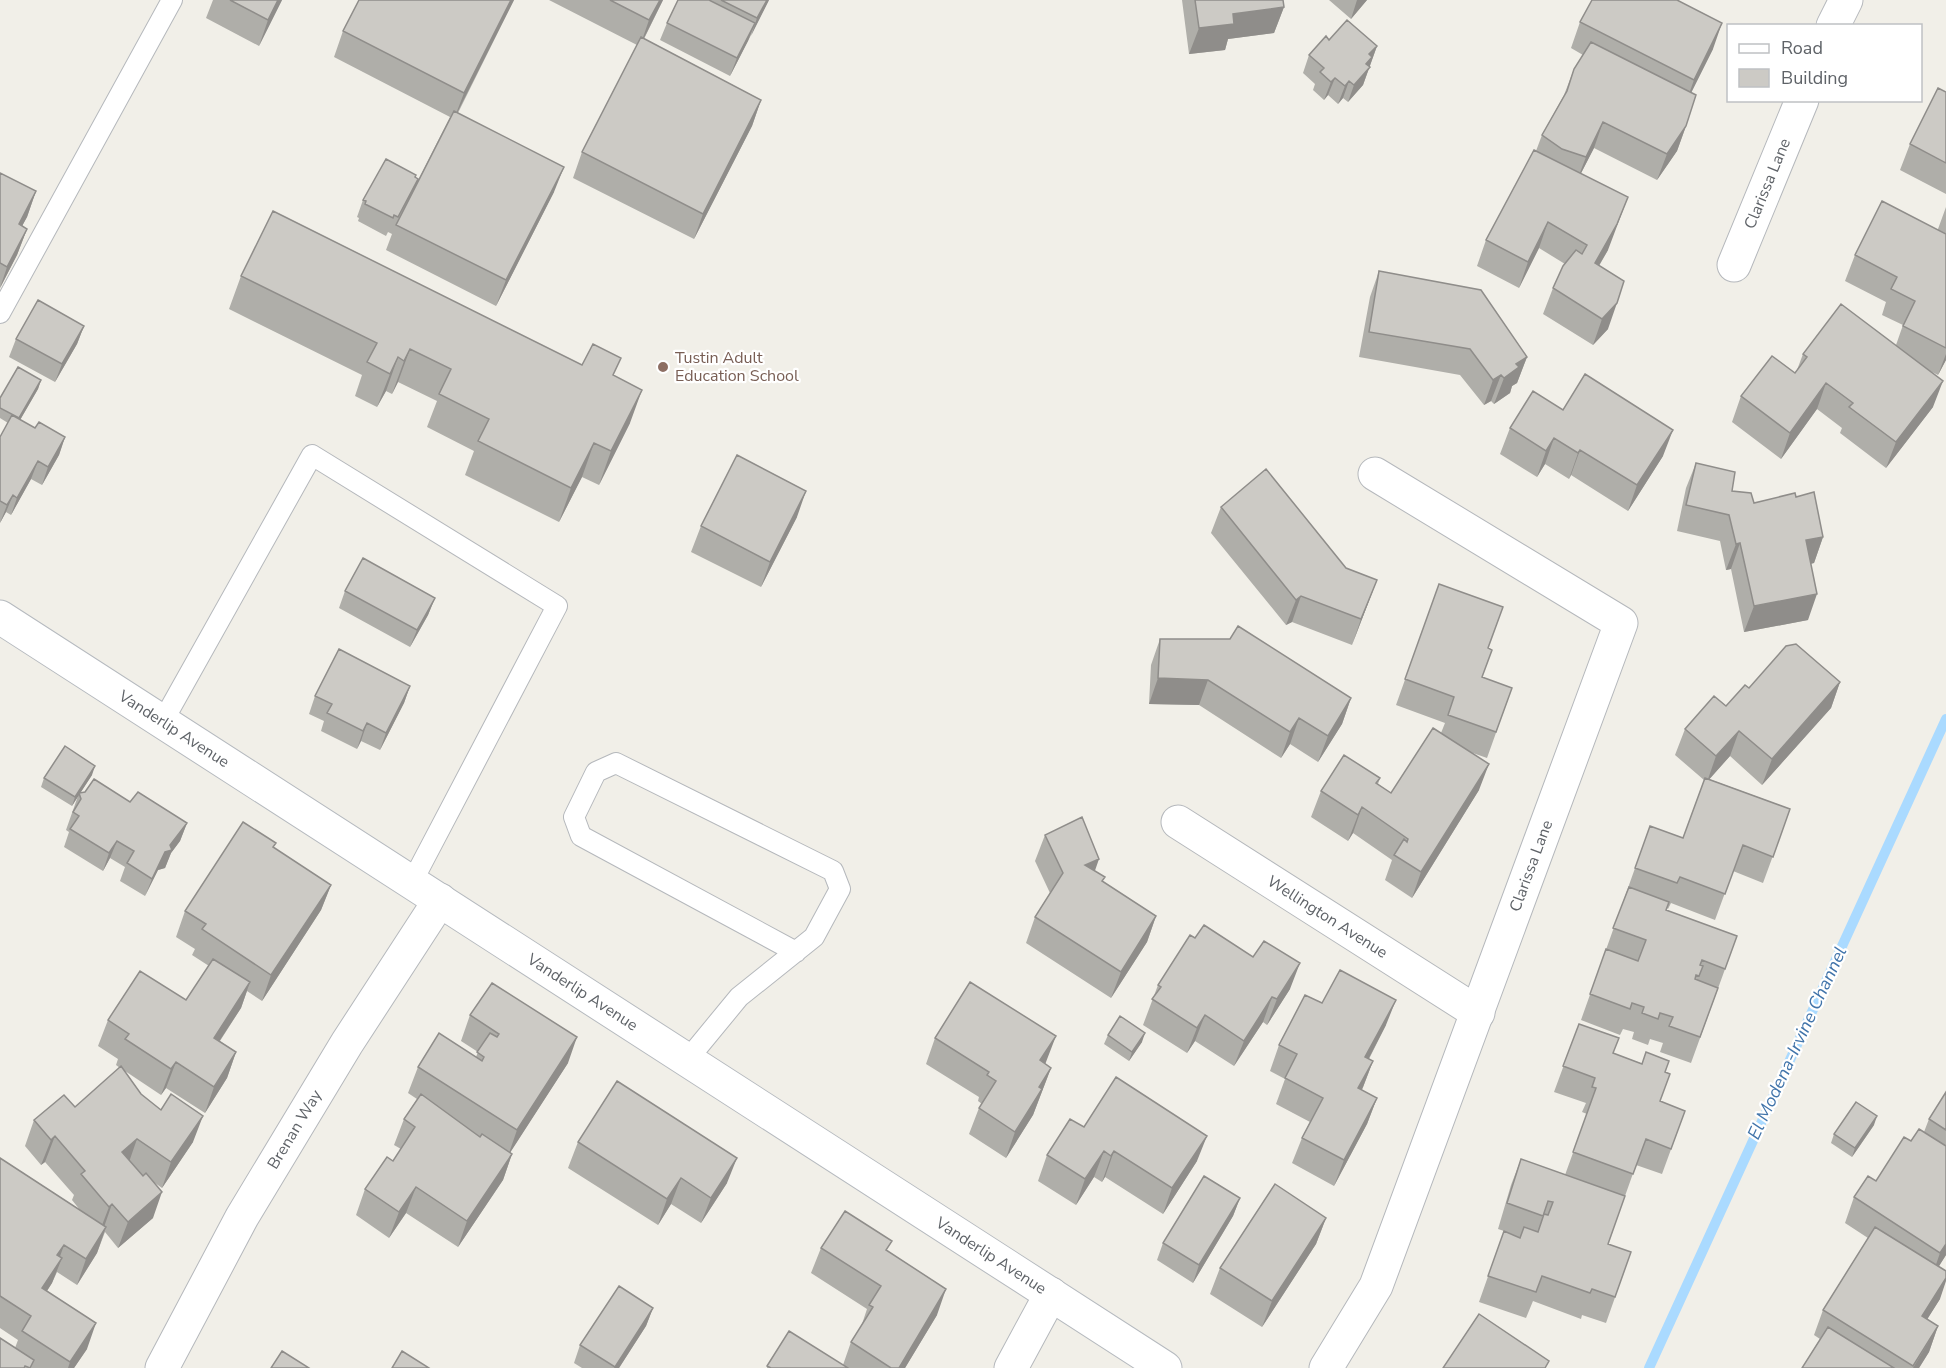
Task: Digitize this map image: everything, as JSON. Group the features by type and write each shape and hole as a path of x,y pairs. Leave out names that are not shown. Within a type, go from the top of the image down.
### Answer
{"street":[{"path":"1834,24 1846,0"},
{"name":"Clarissa Lane","path":"1734,265 1801,102"},
{"name":"Clarissa Lane","path":"1326,1368 1376,1286 1621,623 1375,474"},
{"name":"Vanderlip Avenue","path":"0,616 1165,1368"},
{"name":"Wellington Avenue","path":"1178,822 1478,1013"},
{"name":"Brenan Way","path":"162,1368 242,1217 347,1043 440,900"},
{"path":"1011,1368 1051,1294"}],"lane":[{"path":"0,313 166,2"},
{"path":"163,721 312,455 557,606 412,882"},
{"path":"687,1059 739,997 796,952 814,937 840,889 833,871 616,763 596,772 574,817 580,837 796,952"}],"building":[{"path":"230,0 278,0 268,20"},
{"path":"359,0 511,0 464,93 343,31"},
{"path":"610,0 660,0 649,20"},
{"path":"678,0 709,0 755,23 737,58 667,23"},
{"path":"721,0 767,0 757,18"},
{"path":"1195,0 1283,0 1284,7 1233,14 1234,24 1199,28"},
{"path":"1592,0 1677,0 1722,23 1694,80 1580,22"},
{"path":"1347,20 1377,46 1369,54 1372,57 1366,64 1370,67 1354,85 1349,81 1345,86 1335,78 1331,82 1320,72 1324,68 1309,55 1326,36 1329,40"},
{"path":"641,37 761,100 703,214 582,152"},
{"path":"1591,42 1696,95 1686,126 1667,154 1603,122 1586,157 1562,149 1542,135 1567,91 1574,69"},
{"path":"1938,88 1946,92 1946,163 1910,144"},
{"path":"454,111 564,167 506,280 396,225"},
{"path":"1534,150 1628,197 1617,224 1595,263 1624,281 1617,303 1602,319 1553,288 1563,266 1576,250 1582,254 1587,245 1548,222 1528,262 1486,240"},
{"path":"386,159 416,175 418,179 398,217 394,215 393,218 365,204 366,201 363,200"},
{"path":"0,173 36,191 19,224 27,229 7,267 0,263"},
{"path":"1882,201 1946,234 1946,348 1903,326 1915,301 1891,289 1897,277 1855,255"},
{"path":"273,211 582,365 593,344 621,358 613,375 642,390 611,451 594,443 571,488 478,441 489,419 439,394 451,369 410,349 404,361 398,357 390,374 367,362 377,343 241,276"},
{"path":"1379,271 1481,290 1527,357 1516,364 1519,367 1504,378 1501,375 1493,380 1470,349 1369,332"},
{"path":"38,300 84,326 62,364 16,339"},
{"path":"1841,304 1943,381 1896,442 1849,407 1853,403 1826,383 1790,433 1741,396 1772,356 1795,373 1807,357 1803,354"},
{"path":"18,367 41,380 19,418 0,408 0,398"},
{"path":"1585,374 1673,430 1637,485 1580,450 1578,453 1554,438 1546,451 1510,428 1533,391 1563,410"},
{"path":"12,415 35,428 39,422 65,437 48,467 38,461 17,498 13,495 7,505 0,501 0,437"},
{"path":"737,455 806,491 770,562 701,526"},
{"path":"1696,463 1735,472 1732,491 1751,493 1754,503 1795,493 1796,497 1814,492 1823,537 1806,540 1817,594 1754,606 1740,543 1736,544 1729,515 1686,505"},
{"path":"1266,469 1346,568 1377,580 1361,619 1301,596 1296,600 1221,507"},
{"path":"363,558 435,598 417,630 345,591"},
{"path":"1439,584 1503,607 1488,648 1492,650 1482,677 1512,688 1496,732 1448,715 1454,697 1405,679"},
{"path":"1238,626 1351,698 1328,736 1299,718 1290,732 1208,680 1158,678 1160,639 1230,639"},
{"path":"1796,644 1840,682 1772,759 1739,731 1716,756 1685,729 1714,696 1726,706 1745,685 1749,688 1786,646"},
{"path":"339,649 410,686 386,733 367,723 363,731 327,713 332,704 315,696"},
{"path":"1433,728 1489,764 1421,872 1394,855 1404,839 1407,842 1408,839 1362,807 1358,815 1321,791 1344,755 1380,778 1376,783 1391,793"},
{"path":"65,746 95,766 75,797 44,778"},
{"path":"1705,778 1790,809 1773,857 1743,845 1725,894 1680,877 1677,883 1635,868 1650,826 1683,838"},
{"path":"94,779 130,802 138,792 187,823 170,845 172,850 165,852 152,879 127,863 134,851 117,841 109,853 70,829 79,816 73,812 81,799 79,793 85,792"},
{"path":"1082,817 1099,859 1085,865 1105,877 1102,881 1156,916 1121,972 1035,917 1063,873 1045,835"},
{"path":"243,822 276,843 273,847 331,885 271,975 202,929 206,924 185,911"},
{"path":"1629,887 1669,902 1666,910 1737,936 1725,969 1702,960 1700,965 1703,966 1699,976 1696,975 1695,979 1718,988 1700,1037 1669,1026 1673,1017 1660,1013 1658,1019 1642,1013 1644,1007 1632,1003 1630,1009 1590,994 1606,949 1638,961 1646,940 1613,928"},
{"path":"1204,925 1253,957 1264,941 1300,963 1277,999 1272,997 1244,1041 1205,1015 1197,1028 1152,999 1161,987 1158,985 1190,935 1195,938"},
{"path":"213,959 250,982 214,1038 236,1052 214,1087 176,1062 171,1069 125,1039 129,1034 108,1020 140,971 186,1000"},
{"path":"1340,970 1396,1000 1365,1057 1373,1061 1358,1088 1377,1098 1344,1160 1302,1138 1323,1098 1285,1078 1297,1054 1279,1045 1305,995 1322,1003"},
{"path":"970,982 1056,1036 1040,1060 1051,1068 1039,1087 1042,1089 1015,1132 979,1108 996,1081 987,1075 989,1072 935,1038"},
{"path":"492,983 577,1037 517,1130 418,1067 439,1033 482,1061 484,1057 477,1052 490,1033 497,1037 499,1034 470,1015"},
{"path":"1120,1016 1145,1033 1132,1052 1108,1035"},
{"path":"1579,1024 1619,1038 1613,1053 1642,1064 1646,1052 1669,1061 1665,1072 1670,1074 1660,1101 1685,1111 1671,1149 1646,1139 1633,1174 1573,1152 1596,1088 1592,1087 1595,1078 1563,1066"},
{"path":"121,1066 141,1094 161,1110 171,1094 203,1116 171,1162 137,1139 122,1152 143,1176 146,1173 162,1192 128,1222 112,1204 109,1207 81,1174 85,1171 55,1136 51,1140 34,1120 64,1095 75,1107"},
{"path":"1116,1077 1207,1136 1172,1188 1114,1151 1111,1156 1104,1151 1085,1179 1047,1155 1070,1119 1084,1127"},
{"path":"617,1081 737,1158 711,1198 681,1178 667,1199 578,1142"},
{"path":"1946,1092 1946,1130 1929,1119"},
{"path":"421,1094 480,1137 482,1134 512,1154 467,1221 416,1187 399,1212 365,1189 387,1157 393,1161 415,1127 404,1119"},
{"path":"1856,1102 1877,1116 1855,1148 1834,1134"},
{"path":"1919,1129 1946,1146 1946,1244 1940,1253 1854,1197 1868,1176 1876,1181 1904,1137 1911,1141"},
{"path":"0,1158 106,1227 86,1259 64,1245 57,1255 62,1258 42,1288 96,1323 70,1362 22,1331 31,1316 0,1296"},
{"path":"1521,1159 1625,1196 1608,1244 1631,1252 1615,1297 1592,1289 1590,1293 1542,1276 1536,1292 1488,1276 1504,1231 1520,1238 1524,1227 1538,1232 1544,1214 1548,1215 1553,1202 1548,1201 1543,1216 1507,1203"},
{"path":"1204,1176 1240,1198 1199,1265 1163,1243"},
{"path":"1275,1184 1326,1218 1272,1301 1220,1268"},
{"path":"845,1211 892,1241 886,1250 946,1289 899,1368 891,1368 851,1342 873,1307 869,1305 881,1286 821,1248"},
{"path":"1875,1227 1946,1271 1946,1278 1922,1316 1938,1326 1913,1366 1823,1310"},
{"path":"619,1286 653,1308 615,1367 580,1345"},
{"path":"1479,1314 1549,1361 1545,1368 1443,1368"},
{"path":"1828,1327 1894,1368 1802,1368"},
{"path":"789,1331 848,1368 771,1368 767,1366"},
{"path":"0,1338 34,1360 30,1368 25,1366 24,1368 0,1368"},
{"path":"282,1351 309,1368 271,1368"},
{"path":"402,1351 429,1368 392,1368"}],"waterway":[{"name":"El Modena-Irvine Channel","path":"1649,1368 1946,719"}],"place":[{"name":"Tustin Adult Education School","path":"663,367"}]}
